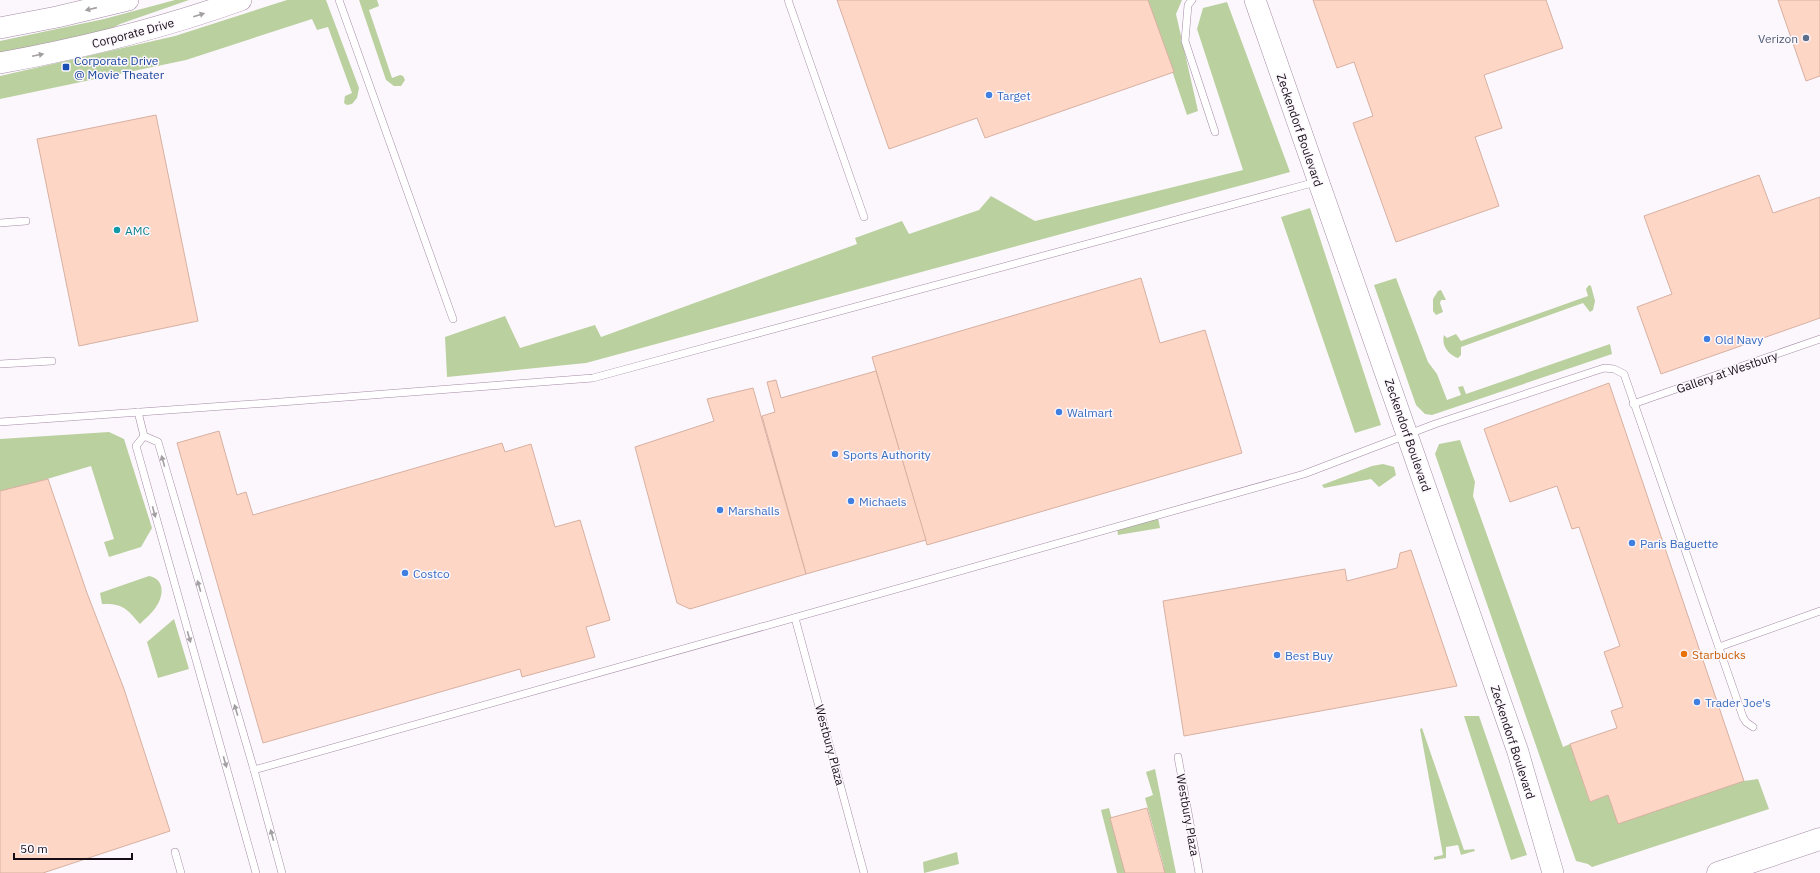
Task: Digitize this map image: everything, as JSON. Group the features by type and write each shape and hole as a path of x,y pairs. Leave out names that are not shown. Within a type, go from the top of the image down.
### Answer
{"main road":[{"path":"1718,873 1820,839"}],"street":[{"path":"0,28 58,17 128,0"},
{"name":"Corporate Drive","path":"0,63 115,38 194,16 242,0"},
{"name":"Zeckendorf Boulevard","path":"1255,0 1518,752 1553,873"}],"lane":[{"path":"340,0 453,319"},
{"path":"788,0 864,217"},
{"path":"1192,0 1188,5 1185,41 1215,132"},
{"path":"0,422 593,378 1318,182"},
{"path":"0,223 26,222"},
{"name":"Gallery at Westbury","path":"1633,404 1820,339"},
{"path":"0,364 52,360"},
{"path":"254,770 1304,474 1435,424 1604,368 1614,369 1624,374 1633,404 1743,716 1746,722 1754,727"},
{"path":"138,412 144,436"},
{"path":"144,436 158,442 254,770 282,873"},
{"path":"144,436 136,446 256,873"},
{"path":"1719,647 1820,611"},
{"name":"Westbury Plaza","path":"796,618 864,873"},
{"name":"Westbury Plaza","path":"1178,757 1199,873"},
{"path":"175,852 181,873"}],"green space":[{"path":"175,0 189,0 120,24 103,33 0,55 0,41 104,19"},
{"path":"287,0 326,0 359,88 357,98 352,104 347,105 344,103 345,96 352,93 328,27 317,30 312,19 186,60 0,99 0,76 175,36"},
{"path":"359,0 377,0 379,6 369,10 392,78 400,75 403,76 405,80 401,86 394,86 386,80"},
{"path":"1148,0 1182,0 1176,14 1198,111 1187,115"},
{"path":"1227,2 1290,172 586,363 447,377 445,337 505,316 520,348 595,325 601,337 857,244 855,238 902,221 909,234 979,210 991,196 1035,221 1243,170 1197,29 1203,8"},
{"path":"1310,208 1381,425 1355,433 1281,217"},
{"path":"1396,278 1428,362 1437,374 1447,400 1461,395 1458,387 1463,386 1466,394 1610,344 1612,354 1432,415 1425,414 1416,405 1374,285"},
{"path":"1589,285 1591,286 1595,301 1593,310 1590,312 1583,303 1461,347 1461,355 1458,358 1446,350 1443,339 1444,335 1447,338 1456,334 1461,341 1588,296 1586,289"},
{"path":"1441,290 1446,300 1441,300 1440,303 1443,312 1436,315 1433,311 1433,299 1438,291"},
{"path":"109,432 124,439 152,528 141,547 109,557 104,542 114,539 91,466 0,493 0,439"},
{"path":"1460,440 1475,482 1473,496 1563,747 1570,744 1590,802 1608,795 1620,823 1744,781 1758,779 1769,809 1592,867 1588,864 1576,861 1435,454 1439,444"},
{"path":"1383,464 1394,467 1396,475 1379,487 1371,479 1324,488 1322,485 1372,466"},
{"path":"1158,518 1160,528 1118,535 1117,529"},
{"path":"149,576 158,581 162,588 162,593 159,603 140,624 132,614 124,608 115,605 102,604 100,593"},
{"path":"174,619 189,669 158,678 147,642"},
{"path":"1464,716 1479,716 1527,855 1511,860"},
{"path":"1422,728 1464,850 1474,849 1475,851 1461,855 1458,845 1446,847 1446,858 1434,860 1434,857 1443,855 1420,729"},
{"path":"1155,769 1176,873 1161,873 1164,867 1145,798 1153,795 1146,772"},
{"path":"1109,808 1126,873 1117,873 1101,810"},
{"path":"957,852 959,864 924,873 923,862"}],"building":[{"name":"Target","path":"837,0 1148,0 1174,72 985,138 977,118 889,149"},
{"path":"1313,0 1546,0 1563,48 1484,75 1502,128 1475,137 1499,206 1396,242 1353,123 1373,116 1354,62 1337,68"},
{"name":"Verizon","path":"1778,0 1820,0 1820,76 1806,81"},
{"name":"AMC","path":"156,115 198,321 79,346 37,139"},
{"path":"1759,175 1773,213 1820,197 1820,318 1661,374 1637,307 1672,294 1644,216"},
{"name":"Walmart","path":"1141,278 1160,343 1205,330 1242,453 927,545 872,357"},
{"path":"876,371 926,540 806,574 762,416 775,412 767,382 776,380 781,398"},
{"path":"1609,383 1744,781 1618,824 1608,795 1590,802 1570,744 1617,728 1611,711 1623,707 1604,652 1620,646 1579,527 1572,529 1557,486 1510,502 1484,429"},
{"name":"Marshalls","path":"753,388 806,574 690,609 677,603 635,447 714,421 707,399"},
{"name":"Costco","path":"219,431 237,495 246,492 253,515 502,443 505,452 531,444 555,527 580,520 610,620 586,627 595,657 522,677 520,669 263,743 177,443"},
{"path":"48,479 87,593 124,689 170,831 43,873 0,873 0,491"},
{"path":"1411,550 1457,686 1184,736 1163,601 1345,569 1347,581 1397,568 1400,553"},
{"path":"1147,808 1165,873 1125,873 1110,818"}],"place":[{"name":"Verizon","path":"1806,38"},
{"name":"Corporate Drive @ Movie Theater","path":"66,67"},
{"name":"Target","path":"989,95"},
{"name":"AMC","path":"117,230"},
{"name":"Old Navy","path":"1707,339"},
{"name":"Walmart","path":"1059,412"},
{"name":"Sports Authority","path":"835,454"},
{"name":"Michaels","path":"851,501"},
{"name":"Marshalls","path":"720,510"},
{"name":"Paris Baguette","path":"1632,543"},
{"name":"Costco","path":"405,573"},
{"name":"Starbucks","path":"1684,654"},
{"name":"Best Buy","path":"1277,655"},
{"name":"Trader Joe's","path":"1697,702"}]}
